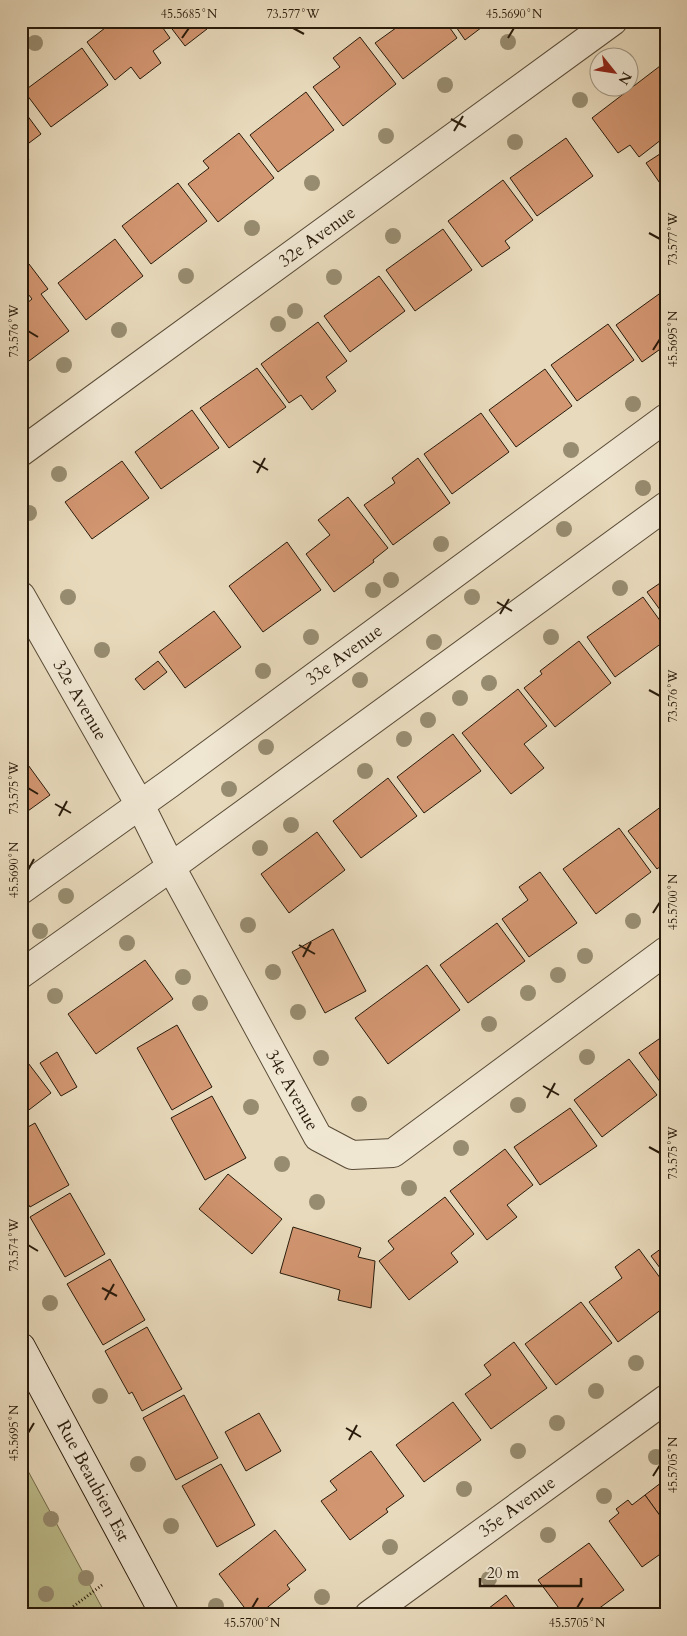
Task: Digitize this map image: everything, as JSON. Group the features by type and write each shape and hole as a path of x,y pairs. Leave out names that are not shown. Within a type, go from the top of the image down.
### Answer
{"street":[{"name":"32e Avenue","path":"21,452 613,21"},
{"name":"33e Avenue","path":"21,890 140,805 666,418"},
{"path":"21,974 171,868 666,506"},
{"name":"32e Avenue","path":"21,596 140,805"},
{"name":"34e Avenue","path":"140,805 171,868 318,1137 352,1155 393,1153 666,951"},
{"name":"Rue Beaubien Est","path":"21,1347 165,1615"},
{"name":"35e Avenue","path":"369,1615 666,1398"}],"path":[{"path":"62,1615 102,1586"}],"green space":[{"path":"21,1458 106,1615 21,1615"}],"building":[{"path":"114,21 158,21 170,38 153,51 161,63 140,79 131,67 115,80 87,42"},
{"path":"166,21 205,21 202,23 207,29 185,46"},
{"path":"397,21 445,21 457,38 403,79 375,43 400,25"},
{"path":"452,21 490,21 465,40"},
{"path":"360,37 396,84 343,126 313,87 340,67 333,58"},
{"path":"82,48 108,85 51,127 24,91"},
{"path":"660,66 666,73 666,122 664,123 666,125 666,136 639,157 630,145 618,153 592,118 618,98 640,98 640,81"},
{"path":"306,92 334,130 278,172 250,135"},
{"path":"21,107 41,134 21,149"},
{"path":"239,133 274,178 218,222 188,184 209,168 203,161"},
{"path":"566,138 593,176 537,216 510,178"},
{"path":"21,150 29,160 21,166"},
{"path":"666,150 666,192 646,163"},
{"path":"503,180 533,220 505,241 510,248 482,267 448,221"},
{"path":"178,183 207,221 151,264 122,226"},
{"path":"443,229 472,270 415,311 386,270"},
{"path":"115,239 143,276 86,320 58,283"},
{"path":"29,264 48,289 41,294 69,331 21,367 21,308 32,299 21,285 21,269"},
{"path":"379,276 405,311 350,352 324,316"},
{"path":"666,289 666,345 642,362 616,325"},
{"path":"318,322 347,361 326,377 336,391 312,410 301,395 289,403 261,364"},
{"path":"608,324 634,360 577,401 551,365"},
{"path":"257,368 286,407 229,448 200,408"},
{"path":"545,369 572,406 516,447 489,410"},
{"path":"192,410 219,448 161,489 135,452"},
{"path":"481,413 509,452 452,494 424,454"},
{"path":"418,458 450,503 393,545 364,505 395,483 392,478"},
{"path":"122,461 149,498 92,539 65,502"},
{"path":"348,497 388,548 373,560 374,562 334,592 306,554 330,535 318,520"},
{"path":"287,542 321,590 263,632 229,586"},
{"path":"666,579 666,618 647,592"},
{"path":"643,597 666,629 666,640 615,677 587,637"},
{"path":"214,611 241,647 185,688 159,652"},
{"path":"579,641 611,683 555,727 524,688 542,674 540,671"},
{"path":"158,661 167,672 144,690 135,679"},
{"path":"518,689 547,726 524,744 544,768 511,794 462,733"},
{"path":"453,734 481,771 424,813 397,777"},
{"path":"23,758 50,795 21,816 21,760"},
{"path":"388,778 417,816 361,858 333,821"},
{"path":"666,803 666,862 657,869 628,831"},
{"path":"619,828 651,872 596,914 563,869"},
{"path":"317,832 345,870 289,913 261,874"},
{"path":"540,872 577,923 529,957 502,919 528,900 519,887"},
{"path":"497,923 525,961 468,1003 440,965"},
{"path":"333,929 366,991 325,1013 292,952"},
{"path":"145,960 173,999 96,1054 68,1014"},
{"path":"427,965 460,1010 388,1064 355,1018"},
{"path":"177,1025 212,1087 172,1110 137,1048"},
{"path":"666,1034 666,1090 639,1053"},
{"path":"57,1052 77,1087 61,1096 40,1063"},
{"path":"21,1056 51,1093 21,1116"},
{"path":"629,1059 657,1095 602,1137 574,1100"},
{"path":"212,1096 246,1158 205,1180 171,1118"},
{"path":"570,1108 597,1146 540,1185 514,1147"},
{"path":"35,1123 69,1185 30,1207 21,1192 21,1131"},
{"path":"505,1149 533,1185 507,1205 517,1217 487,1240 450,1191"},
{"path":"228,1174 282,1219 252,1254 199,1209"},
{"path":"70,1193 105,1254 65,1277 30,1217"},
{"path":"445,1197 474,1234 451,1253 458,1262 409,1300 379,1261 394,1249 388,1241"},
{"path":"293,1227 361,1248 358,1257 375,1261 371,1308 338,1300 340,1290 280,1273"},
{"path":"666,1245 666,1276 651,1256"},
{"path":"639,1249 666,1286 666,1306 618,1342 589,1302 622,1278 615,1267"},
{"path":"110,1259 145,1320 103,1345 67,1284"},
{"path":"581,1302 612,1343 556,1385 525,1344"},
{"path":"147,1327 182,1389 142,1411 132,1392 129,1394 105,1351"},
{"path":"514,1342 547,1388 491,1429 465,1394 491,1375 484,1365"},
{"path":"184,1395 218,1458 176,1480 143,1418"},
{"path":"453,1402 481,1440 424,1482 396,1445"},
{"path":"259,1413 281,1451 246,1471 225,1432"},
{"path":"371,1451 404,1496 386,1509 388,1512 350,1540 321,1501 337,1490 330,1481"},
{"path":"221,1464 255,1525 217,1547 182,1486"},
{"path":"666,1479 666,1524 645,1495"},
{"path":"645,1495 666,1524 666,1550 642,1567 609,1521 619,1513 616,1509 628,1500 632,1505"},
{"path":"275,1530 306,1570 287,1585 290,1589 258,1615 250,1615 219,1574"},
{"path":"589,1543 624,1590 590,1615 564,1615 538,1580"},
{"path":"506,1595 520,1615 480,1615"}]}
